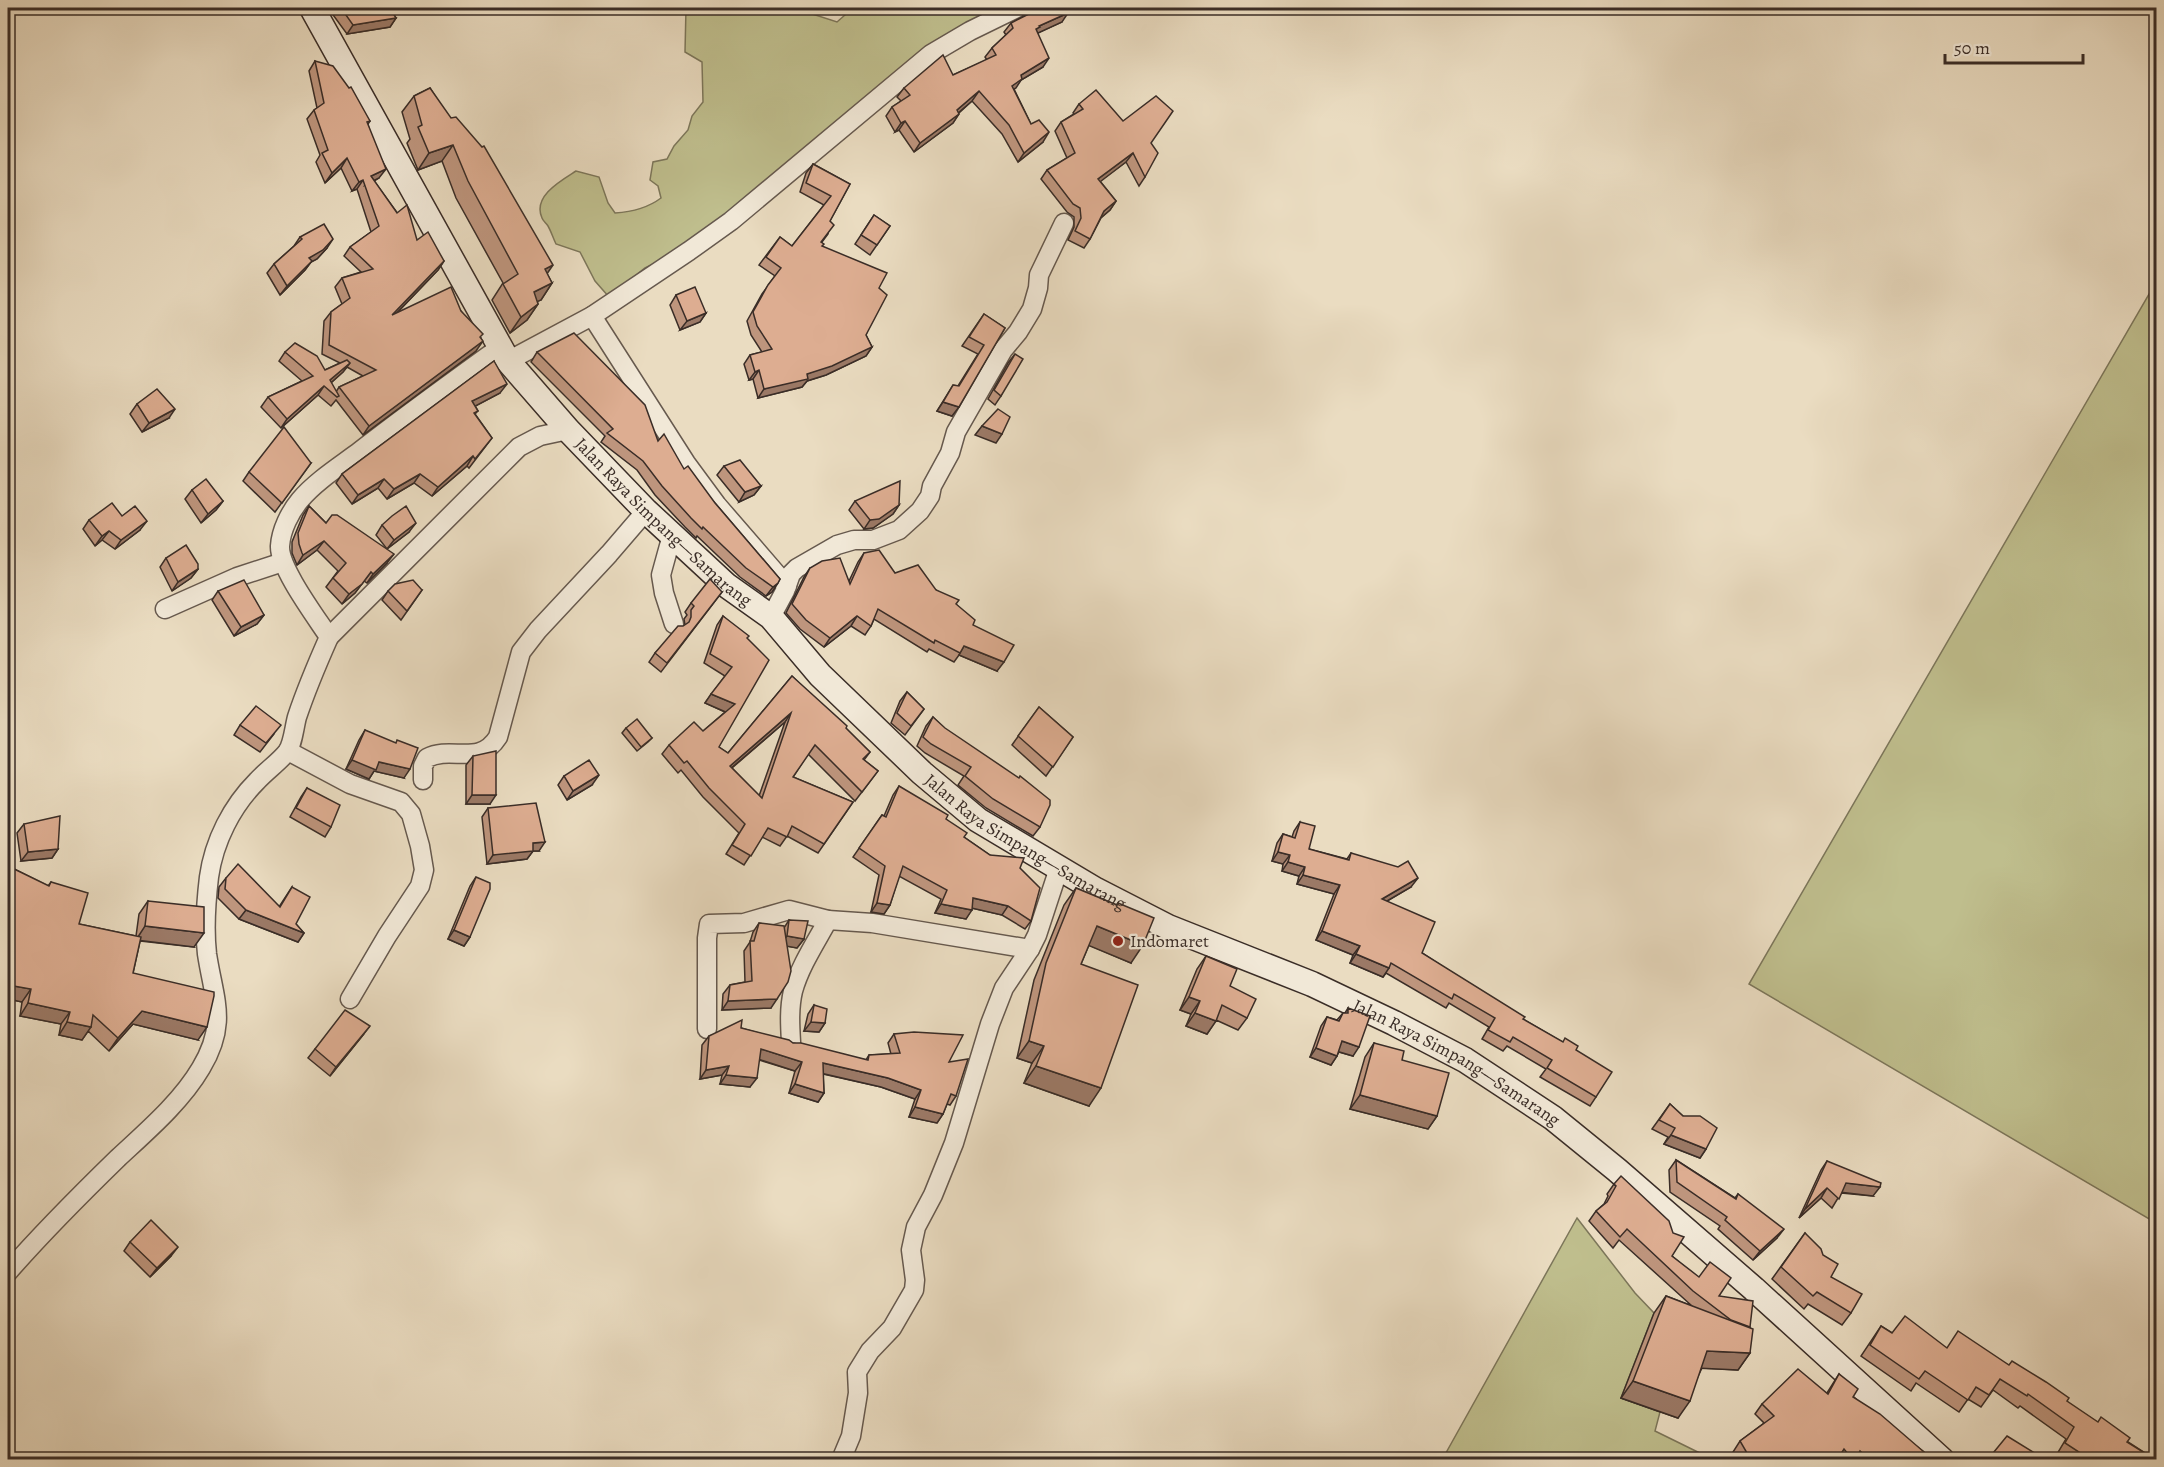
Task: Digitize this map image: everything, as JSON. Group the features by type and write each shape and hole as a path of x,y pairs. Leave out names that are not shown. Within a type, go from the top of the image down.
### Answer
{"main road":[{"name":"Jalan Raya Simpang—Samarang","path":"312,8 504,355 567,430 646,511 726,585 771,617 820,675 922,773 978,820 1096,890 1168,927 1312,984 1394,1023 1465,1060 1553,1118 1617,1170 1754,1289 1942,1460"}],"street":[{"path":"329,637 283,562 280,546 283,533 290,514 301,498 379,436 504,355 592,316 731,221 931,54 970,31 1017,8"},
{"path":"771,617 787,586 790,574 807,560 843,543 854,540 873,540 899,530 920,511 930,496 932,486 950,453 956,432 1003,350 1018,332 1032,309 1039,275 1064,223"},
{"path":"592,316 686,463 724,513 787,586"},
{"path":"8,1272 62,1212 172,1104 201,1068 213,1043 218,1020 205,927 212,857 223,828 238,805 255,783 288,751 312,676 329,637 363,606 519,447 540,436 567,430"},
{"path":"423,780 423,766 427,758 483,752 495,742 517,663 524,647 646,511"},
{"path":"672,535 661,575 674,624"},
{"path":"165,609 237,577 283,562"},
{"path":"288,751 350,784 401,802 411,814 422,852 424,870 420,886 350,999"},
{"path":"841,1460 851,1436 858,1393 857,1372 870,1351 892,1328 914,1290 911,1250 914,1234 954,1143 990,1024 1004,988 1037,935 1059,868"},
{"path":"707,1029 706,938 709,924 744,923 789,910 828,920 872,923 1030,949"},
{"path":"791,1042 790,1011 793,991 828,920"}],"shaded area":[{"path":"686,8 798,8 837,22 853,8 1000,8 840,124 680,251 645,268 609,297 595,281 580,252 556,244 542,218 541,203 550,190 576,171 599,177 608,203 615,213 640,208 661,198 658,186 650,180 653,162 667,159 674,146 688,130 692,116 703,102 702,62 685,52"},
{"path":"2156,282 2156,1223 1749,984"},
{"path":"1577,1218 1635,1293 1654,1313 1621,1398 1660,1412 1655,1431 1712,1459 1442,1460"}],"building":[{"path":"341,8 390,8 396,18 353,25"},
{"path":"1041,8 1067,8 1068,13 1036,29 1049,58 1021,75 1022,79 1012,86 1031,124 1039,120 1049,132 1024,153 1009,125 979,91 957,110 959,114 920,143 905,121 901,123 892,107 910,95 904,88 943,55 953,75 996,55 992,48 1013,28 1011,23"},
{"path":"315,61 333,66 349,88 351,87 370,121 367,122 386,169 371,176 397,213 407,205 417,240 428,232 444,261 392,315 451,287 461,311 483,334 480,337 483,341 369,426 339,387 376,370 329,345 331,312 350,298 342,278 373,269 350,247 379,226 363,180 359,182 347,158 332,173 322,153 328,150 314,110 324,103"},
{"path":"430,88 451,118 456,117 482,147 484,146 553,265 545,269 552,283 534,292 538,304 521,317 503,284 518,274 468,181 453,145 429,153 418,127 422,125 414,96"},
{"path":"1096,90 1123,121 1156,96 1173,111 1151,143 1158,153 1145,177 1133,153 1098,179 1116,201 1104,211 1090,239 1075,231 1081,218 1080,208 1073,204 1047,170 1075,153 1061,122 1083,109 1079,104"},
{"path":"813,164 850,184 830,221 834,225 821,242 824,244 822,246 887,273 879,288 887,295 866,335 872,347 832,366 807,374 808,379 764,389 759,370 755,372 750,355 772,349 757,326 753,312 768,285 781,268 766,257 780,237 792,246 831,196 806,183"},
{"path":"874,215 890,226 877,245 861,235"},
{"path":"324,224 333,239 323,250 309,258 312,261 287,286 274,264 302,239 300,237"},
{"path":"695,287 706,313 687,321 676,295"},
{"path":"984,314 1005,328 959,407 943,402 953,385 959,386 984,345 969,337"},
{"path":"574,333 645,405 658,441 664,434 684,469 688,466 715,503 780,579 773,587 746,568 703,527 702,529 662,486 643,461 607,433 613,429 537,352"},
{"path":"295,343 317,356 325,370 347,360 350,363 330,380 339,396 337,397 324,386 287,419 268,397 313,376 285,352"},
{"path":"1015,354 1023,359 1001,396 994,390"},
{"path":"494,361 507,384 472,401 478,411 474,413 492,438 475,459 473,456 438,487 420,474 394,489 384,479 358,495 342,474"},
{"path":"157,389 175,409 149,423 137,404"},
{"path":"998,409 1010,417 1002,434 982,426"},
{"path":"284,427 311,463 282,503 249,472"},
{"path":"740,460 761,486 745,492 724,466"},
{"path":"206,479 223,501 208,514 192,490"},
{"path":"900,481 899,505 879,519 870,520 855,501"},
{"path":"112,503 122,516 135,506 147,521 121,540 109,531 102,536 89,520"},
{"path":"309,506 326,523 332,515 337,515 394,554 373,574 371,572 362,584 349,594 333,578 346,563 324,541 303,555 302,553 298,533"},
{"path":"406,506 416,523 394,540 382,525"},
{"path":"186,545 198,564 198,569 178,582 166,558"},
{"path":"879,550 895,573 918,565 936,590 959,600 956,604 975,620 973,625 1014,645 1004,662 964,646 960,653 935,640 934,643 878,609 871,626 857,616 830,638 806,620 792,604 810,568 822,561 840,558 850,584 864,553"},
{"path":"710,579 722,592 667,663 655,653 678,626 689,622 694,606 691,603"},
{"path":"244,580 264,615 241,627 218,591"},
{"path":"413,580 422,590 407,611 388,591 395,584"},
{"path":"723,616 749,636 747,638 769,660 719,747 728,753 792,676 847,726 846,728 870,752 863,759 878,771 862,792 815,745 793,777 853,802 824,844 792,826 787,837 768,828 751,856 732,845 745,824 709,788 687,761 684,763 669,745 694,722 703,731 735,704 711,694 732,667 710,654","holes":["791,713 762,798 730,766"]},
{"path":"907,692 924,709 911,726 897,713"},
{"path":"256,706 281,725 266,743 240,725"},
{"path":"1039,707 1073,737 1053,767 1018,736"},
{"path":"933,717 945,728 1019,778 1020,776 1050,800 1040,827 993,799 965,776 971,767 923,737"},
{"path":"637,719 652,738 641,747 626,728"},
{"path":"365,730 396,743 397,740 418,748 410,769 379,762 376,770 352,760"},
{"path":"496,751 496,795 472,795 473,756"},
{"path":"589,760 599,775 573,791 564,776"},
{"path":"899,786 948,815 946,819 967,833 964,837 990,855 1024,858 1020,868 1040,888 1031,921 1008,906 973,898 972,910 941,904 947,890 903,866 890,905 877,903 885,866 859,848 882,815 886,817"},
{"path":"307,788 340,805 331,827 296,808"},
{"path":"536,803 545,842 533,843 533,851 493,855 488,808"},
{"path":"60,816 58,849 28,852 24,824"},
{"path":"1300,822 1315,826 1309,849 1349,860 1351,853 1398,867 1408,861 1418,878 1382,899 1435,922 1422,953 1525,1017 1523,1019 1563,1042 1565,1038 1578,1046 1576,1050 1612,1072 1596,1097 1547,1068 1552,1060 1513,1037 1510,1042 1488,1030 1495,1018 1454,994 1452,999 1391,963 1389,968 1356,954 1360,946 1322,931 1340,885 1303,875 1305,867 1288,862 1290,855 1278,852 1283,834 1295,838"},
{"path":"238,864 280,907 292,887 310,897 296,924 304,933 246,910 225,889 226,878"},
{"path":"8,866 49,886 51,882 88,893 79,924 141,937 133,973 214,992 207,1027 142,1011 118,1038 93,1015 91,1027 67,1022 70,1012 28,1003 31,989 8,985 13,964 8,963"},
{"path":"476,877 490,883 490,889 470,937 454,930"},
{"path":"1076,888 1154,918 1143,945 1097,926 1081,964 1138,985 1101,1088 1036,1066 1044,1046 1029,1041 1046,963"},
{"path":"148,901 204,907 204,933 145,926"},
{"path":"789,920 808,921 804,939 787,936"},
{"path":"759,923 784,926 791,971 788,982 777,999 728,1001 730,985 752,981 750,941 754,941"},
{"path":"1206,956 1237,969 1230,986 1256,999 1247,1018 1222,1005 1216,1021 1195,1013 1200,1001 1189,997"},
{"path":"814,1005 827,1009 825,1023 811,1022"},
{"path":"1348,1008 1370,1016 1359,1047 1342,1041 1337,1056 1316,1048 1327,1017 1339,1021 1343,1013 1348,1013"},
{"path":"345,1010 370,1026 336,1067 315,1049"},
{"path":"742,1020 741,1028 793,1043 868,1060 869,1055 900,1053 894,1034 914,1032 963,1035 949,1062 968,1059 956,1096 951,1094 943,1114 915,1107 921,1090 888,1078 823,1063 824,1093 795,1084 802,1062 761,1049 757,1078 726,1075 729,1066 706,1070 709,1036"},
{"path":"1374,1043 1404,1051 1402,1060 1449,1073 1437,1116 1360,1095"},
{"path":"1670,1104 1683,1116 1700,1116 1717,1128 1706,1149 1671,1135 1675,1128 1659,1120"},
{"path":"1676,1160 1736,1199 1738,1194 1784,1229 1760,1251 1725,1220 1727,1217 1677,1182"},
{"path":"1827,1161 1881,1183 1880,1187 1846,1183 1839,1199 1827,1188 1805,1209"},
{"path":"1621,1176 1669,1221 1673,1233 1684,1237 1672,1256 1699,1277 1710,1262 1731,1278 1719,1296 1753,1301 1750,1327 1731,1320 1693,1291 1627,1229 1620,1237 1596,1211 1607,1202 1616,1186 1614,1184"},
{"path":"151,1220 178,1247 157,1268 130,1242"},
{"path":"1805,1233 1821,1249 1823,1255 1838,1264 1831,1277 1862,1294 1851,1313 1817,1292 1813,1296 1781,1267"},
{"path":"1666,1296 1753,1329 1750,1353 1707,1351 1690,1401 1633,1381"},
{"path":"1905,1316 1947,1348 1958,1331 2009,1365 2012,1361 2069,1398 2067,1401 2098,1422 2101,1417 2130,1438 2127,1442 2156,1460 2091,1460 2065,1443 2074,1427 2028,1394 2027,1396 2000,1379 1989,1395 1976,1387 1968,1400 1925,1371 1919,1379 1870,1345 1881,1326 1892,1333"},
{"path":"1798,1369 1828,1394 1839,1374 1858,1389 1853,1397 1880,1414 1924,1452 1918,1460 1870,1460 1860,1451 1853,1460 1844,1449 1837,1460 1751,1460 1740,1441 1774,1416 1762,1404"},
{"path":"2007,1436 2046,1460 1991,1460 1989,1458"}],"place":[{"name":"Indomaret","path":"1118,941"}]}
